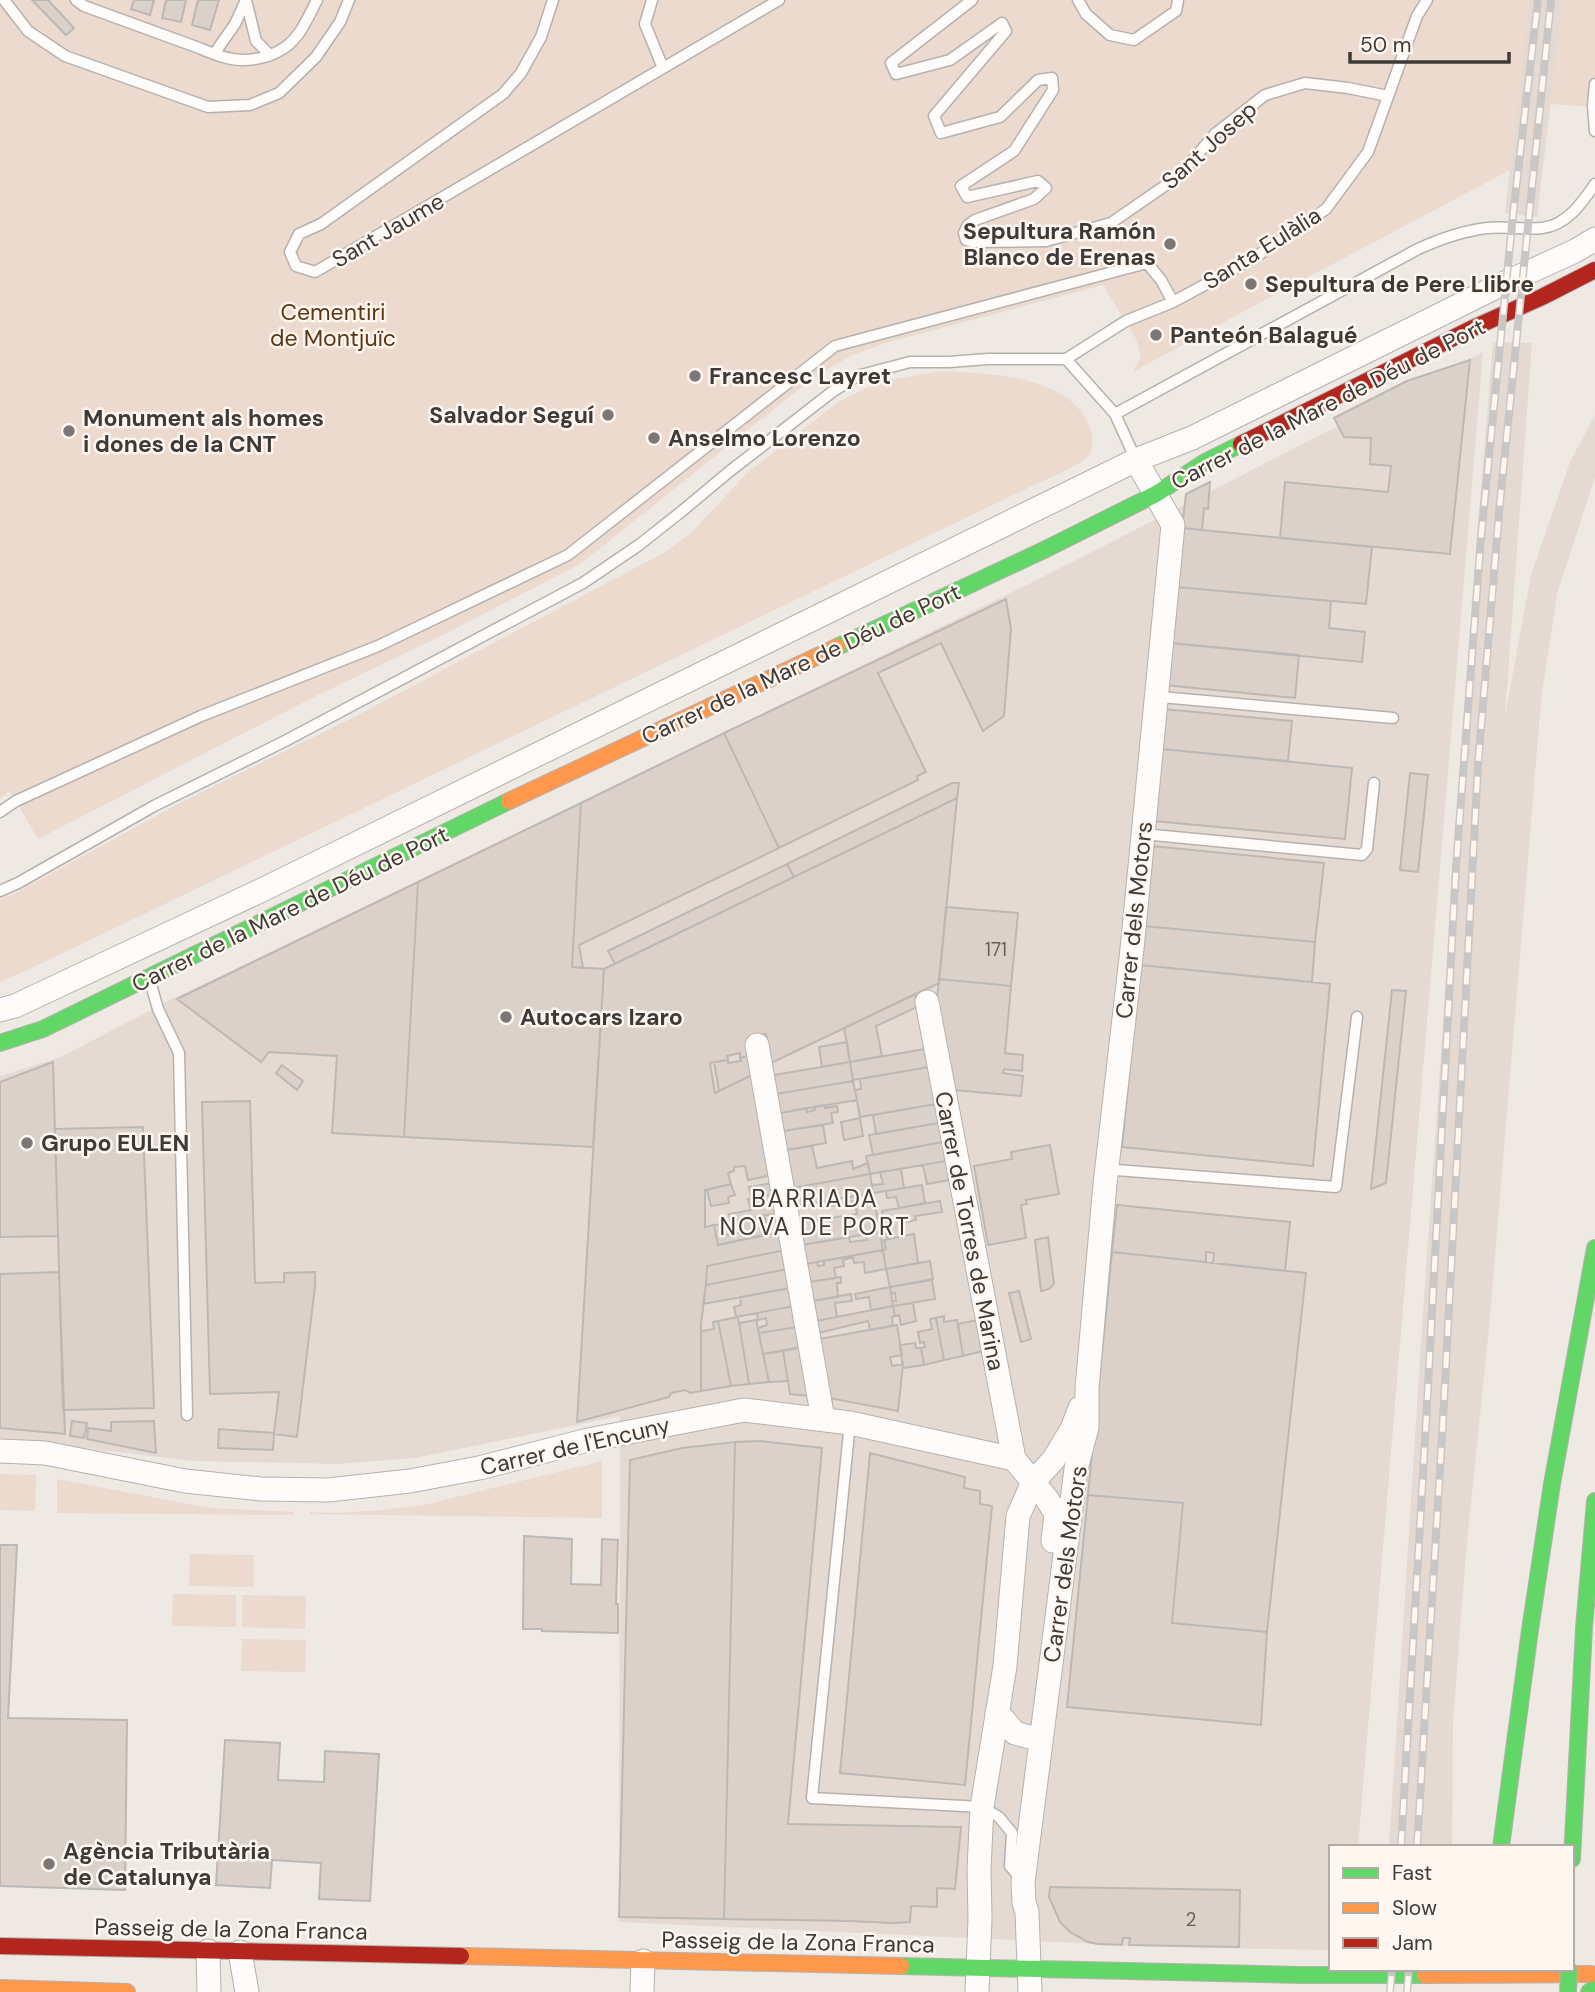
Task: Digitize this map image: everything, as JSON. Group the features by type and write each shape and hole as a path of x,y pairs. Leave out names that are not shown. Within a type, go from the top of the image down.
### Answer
{"main road":[{"name":"Carrer de la Mare de Déu de Port","path":"0,1043 43,1028 149,978 549,782 1046,549 1156,494 1205,462 1595,270"},
{"path":"1501,1845 1550,1497 1595,1248"},
{"path":"1573,1845 1584,1628 1595,1501"},
{"name":"Passeig de la Zona Franca","path":"0,1946 1300,1975 1427,1972 1595,1974"},
{"path":"1568,1992 1569,1971"},
{"path":"0,1988 127,1992"},
{"path":"1589,1992 1595,1989"}],"street":[{"name":"Carrer de la Mare de Déu de Port","path":"0,1010 15,1006 262,890 1136,460 1192,438 1595,239"},
{"name":"Carrer dels Motors","path":"1030,1992 1024,1893 1076,1469 1087,1427 1087,1388 1107,1167 1173,524 1136,460"},
{"name":"Carrer de Torres de Marina","path":"927,1002 1014,1460"},
{"path":"757,1045 823,1419"},
{"name":"Carrer dels Motors","path":"979,1968 982,1807 1005,1666 1018,1516 1032,1482 1054,1459 1072,1429 1087,1388"},
{"name":"Carrer de l'Encuny","path":"0,1451 45,1453 185,1481 261,1489 328,1490 410,1481 479,1468 589,1440 744,1410 850,1423 1014,1460"},
{"path":"1014,1460 1056,1514 1051,1563 1062,1574"},
{"path":"998,1712 1015,1733 1041,1740"},
{"path":"208,1951 209,1992"},
{"path":"240,1952 247,1992"},
{"path":"642,1992 643,1961"},
{"path":"977,1992 979,1968"}],"lane":[{"path":"4,0 28,31 65,56 208,107 250,105 279,93 316,57 340,22 349,0"},
{"path":"76,0 84,6 214,54 242,60 270,55 291,43 317,0"},
{"path":"214,54 235,24 246,0"},
{"path":"246,0 256,41 270,55"},
{"name":"Sant Jaume","path":"554,0 541,37 521,73 502,94 321,224 299,234 290,252 296,266 315,272 779,0"},
{"path":"652,0 645,24 663,68"},
{"name":"Sant Josep","path":"972,0 891,63 896,74 950,60 1002,23 1006,31 934,116 941,133 1000,117 1038,80 1052,78 1053,90 1014,151 961,186 967,197 1038,181 1046,188 1034,199 968,225 964,233 966,240 973,242 1046,241 1111,223 1179,176 1216,134 1265,95 1305,83 1388,96"},
{"path":"1078,0 1086,14 1110,36 1134,40 1176,11 1178,0"},
{"name":"Santa Eulàlia","path":"1066,359 1126,321 1173,302 1254,258 1326,209 1368,152 1417,16 1427,0"},
{"path":"1595,83 1595,131"},
{"path":"1115,414 1418,248 1455,234 1483,229 1550,226 1565,219 1577,208 1595,184"},
{"path":"0,812 16,801 183,724 378,646 568,555 835,346 1147,263 1161,280 1173,302"},
{"path":"0,891 154,806 285,741 583,583 639,545 730,471 832,392 857,376 910,362 1066,359 1115,414 1136,460"},
{"path":"1156,699 1161,697 1393,719"},
{"path":"1143,834 1362,855 1367,849 1374,783"},
{"path":"149,978 158,1009 179,1053 187,1415"},
{"path":"1107,1167 1116,1170 1336,1187 1357,1017"},
{"path":"850,1423 812,1798 982,1807 999,1817 1012,1833 1010,1866 1024,1893"}],"shaded area":[{"path":"1529,0 1563,0 1537,217 1505,213"},
{"path":"1493,342 1532,343 1505,716 1531,575 1570,462 1595,415 1595,477 1557,594 1541,701 1490,1318 1466,1552 1453,1721 1452,1845 1389,1845 1423,1312"},
{"path":"1483,352 1358,1845 1329,1845 1329,1950 1163,1947 619,1922 620,1416 415,1458 338,1464 193,1461 0,1438 0,1076 61,1057 172,999 1033,582"}],"green space":[{"name":"Cementiri de Montjuïc","path":"0,0 1529,0 1510,170 1133,372 1141,357 1136,339 1103,285 889,342 852,355 813,378 580,564 38,839 10,791 0,798"},
{"path":"1563,0 1595,0 1595,107 1550,104"},
{"path":"940,371 1005,376 1049,388 1067,398 1082,412 1091,431 1089,454 1067,470 0,982 0,899 12,895 176,805 358,715 667,551 692,532 747,473 837,403 889,380"},
{"path":"602,1461 602,1518 310,1514 424,1505"},
{"path":"0,1474 36,1475 35,1511 0,1510"},
{"path":"57,1479 210,1508 293,1512 293,1515 57,1513"},
{"path":"190,1554 254,1555 253,1587 189,1586"},
{"path":"173,1594 236,1595 236,1627 172,1626"},
{"path":"242,1595 306,1596 305,1629 242,1627"},
{"path":"242,1639 306,1640 305,1672 241,1671"}],"building":[{"path":"32,0 48,0 74,28 66,35"},
{"path":"134,0 154,0 150,15 131,9"},
{"path":"166,0 186,0 181,22 162,18"},
{"path":"198,0 219,0 210,30 192,25"},
{"path":"1470,360 1450,554 1280,538 1285,482 1388,492 1391,466 1370,464 1371,438 1344,437 1334,418 1407,381"},
{"path":"1210,482 1208,509 1204,508 1202,530 1182,528 1186,494"},
{"path":"1182,528 1372,547 1366,604 1176,587"},
{"path":"1176,587 1331,601 1329,628 1365,632 1362,662 1170,643"},
{"path":"1006,599 1011,629 1004,716 983,731 941,643 878,673 926,772 917,776 918,780 779,848 724,733"},
{"path":"1170,643 1299,655 1295,698 1165,685"},
{"path":"1163,709 1292,721 1288,761 1162,749"},
{"path":"724,733 779,848 579,945 583,968 572,967 581,803"},
{"path":"1162,749 1352,768 1345,839 1154,821"},
{"path":"1410,773 1428,775 1418,872 1400,870"},
{"path":"952,783 959,783 957,798 794,877 787,864"},
{"path":"957,798 939,983 771,1063 766,1034 748,1038 751,1055 740,1058 740,1053 727,1056 728,1060 710,1063 715,1093 754,1074 772,1175 748,1180 745,1166 734,1167 734,1171 728,1173 731,1184 705,1190 705,1227 714,1225 718,1245 781,1232 785,1250 707,1266 701,1324 701,1391 671,1393 669,1397 577,1422 604,969"},
{"name":"Autocars Izaro","path":"581,803 572,967 604,969 593,1147 404,1137 418,882"},
{"path":"1152,846 1324,863 1315,942 1144,926"},
{"path":"787,864 794,877 615,964 608,951"},
{"path":"418,882 404,1137 332,1133 337,1056 269,1052 261,1062 177,999"},
{"path":"946,907 1018,913 1011,986 939,979"},
{"path":"1144,926 1315,942 1312,982 1140,965"},
{"path":"1140,965 1330,984 1313,1166 1122,1147"},
{"path":"939,979 1011,986 1005,1053 1023,1055 1022,1071 1004,1069 1003,1073 1023,1076 1021,1096 954,1090 937,999"},
{"path":"1392,990 1406,991 1386,1183 1371,1189"},
{"path":"915,994 917,1007 876,1026 882,1056 850,1062 844,1028"},
{"path":"847,1042 850,1062 822,1067 819,1047"},
{"path":"925,1049 929,1067 853,1080 850,1062"},
{"path":"751,1055 754,1074 719,1091 714,1062 741,1061 740,1058"},
{"name":"Grupo EULEN","path":"53,1062 58,1236 0,1237 0,1082"},
{"path":"850,1062 853,1081 776,1094 774,1075"},
{"path":"282,1065 303,1081 297,1090 276,1073"},
{"path":"929,1067 936,1104 860,1117 855,1090 861,1089 860,1079"},
{"path":"853,1081 857,1100 780,1113 776,1094"},
{"path":"250,1101 255,1283 284,1282 284,1273 315,1272 297,1437 274,1434 273,1450 218,1448 219,1429 274,1433 279,1392 210,1394 202,1102"},
{"path":"936,1104 939,1123 876,1134 873,1115"},
{"path":"825,1105 825,1108 837,1106 838,1112 831,1113 833,1123 783,1131 780,1113 806,1108 807,1112 815,1110 814,1107"},
{"path":"860,1118 863,1136 844,1140 841,1122"},
{"path":"939,1123 943,1142 873,1155 869,1135"},
{"path":"823,1125 826,1143 786,1150 783,1131"},
{"path":"143,1127 154,1408 63,1410 55,1129"},
{"path":"943,1142 946,1161 870,1174 866,1156"},
{"path":"1050,1145 1059,1194 1026,1200 1027,1204 1021,1205 1026,1238 988,1245 974,1166 1012,1159 1011,1152"},
{"path":"812,1146 817,1168 852,1161 853,1169 868,1163 870,1174 793,1188 786,1150"},
{"path":"946,1161 950,1180 927,1184 923,1165"},
{"path":"901,1169 904,1188 873,1193 872,1185 883,1184 880,1172"},
{"path":"870,1174 873,1193 796,1206 793,1188"},
{"path":"773,1183 775,1194 751,1198 749,1187"},
{"path":"731,1184 735,1195 728,1197 729,1203 711,1206 707,1190"},
{"path":"922,1185 925,1203 899,1208 896,1197 887,1198 886,1191"},
{"path":"873,1193 880,1232 802,1245 799,1223 857,1214 855,1201 823,1208 822,1202"},
{"path":"775,1194 778,1213 731,1222 729,1214 751,1210 748,1199"},
{"path":"940,1201 942,1212 915,1216 916,1220 902,1223 904,1236 887,1239 882,1211"},
{"path":"1117,1205 1290,1222 1285,1271 1213,1263 1214,1253 1206,1252 1206,1262 1112,1252"},
{"path":"765,1215 768,1234 718,1245 714,1225 722,1224 724,1235 742,1232 741,1223 729,1226 728,1222"},
{"path":"880,1232 883,1250 806,1264 802,1245 849,1237 850,1242 867,1240 866,1234"},
{"path":"914,1234 918,1263 886,1269 884,1240"},
{"path":"1048,1237 1054,1284 1041,1291 1035,1240"},
{"path":"785,1250 788,1269 706,1285 707,1266"},
{"path":"883,1250 886,1269 865,1273 864,1262 854,1263 853,1258 850,1258 843,1260 844,1266 834,1268 836,1278 809,1282 806,1264 817,1262 818,1266 824,1265 824,1261"},
{"path":"1112,1252 1306,1273 1267,1632 1172,1623 1183,1503 1088,1495"},
{"path":"930,1261 933,1279 890,1287 886,1269"},
{"path":"788,1269 791,1288 703,1304 706,1285"},
{"path":"59,1272 65,1434 0,1428 0,1274"},
{"path":"841,1277 841,1283 837,1283 838,1297 812,1301 809,1282"},
{"path":"932,1280 935,1299 893,1306 892,1301 896,1301 895,1293 891,1294 890,1287"},
{"path":"890,1287 893,1306 871,1310 869,1297 856,1299 855,1294"},
{"path":"791,1288 794,1306 736,1317 734,1307 741,1305 740,1297"},
{"path":"1019,1291 1031,1339 1021,1342 1009,1293"},
{"path":"851,1294 852,1301 835,1303 837,1317 816,1321 812,1301"},
{"path":"913,1303 916,1321 901,1325 893,1306"},
{"path":"794,1306 798,1327 759,1333 758,1328 767,1325 766,1318 758,1320 757,1313"},
{"path":"893,1306 893,1326 870,1330 868,1321 818,1333 816,1321"},
{"path":"944,1316 944,1322 957,1320 963,1356 944,1360 936,1318"},
{"path":"738,1317 749,1384 731,1386 718,1321"},
{"path":"936,1318 944,1360 924,1365 921,1348 925,1347 924,1342 920,1343 918,1332 932,1329 930,1319"},
{"path":"756,1320 769,1382 749,1384 739,1323"},
{"path":"977,1320 983,1351 963,1356 958,1324"},
{"path":"718,1321 731,1386 701,1391 701,1331 714,1329 713,1322"},
{"path":"897,1325 902,1355 890,1357 892,1366 903,1364 898,1411 829,1398 819,1339"},
{"path":"798,1327 801,1347 763,1354 759,1333"},
{"path":"915,1343 916,1348 921,1348 924,1365 903,1368 900,1345"},
{"path":"801,1347 810,1396 790,1394 783,1351"},
{"path":"783,1351 788,1381 769,1382 763,1354"},
{"path":"72,1421 87,1423 84,1438 70,1436"},
{"path":"154,1421 156,1453 87,1439 88,1428 111,1431 111,1422"},
{"path":"760,1441 822,1448 788,1824 961,1827 955,1889 937,1888 937,1907 911,1906 910,1922 724,1919 735,1442"},
{"path":"735,1442 724,1919 619,1917 630,1460 682,1448"},
{"path":"870,1453 965,1477 964,1488 980,1491 980,1504 992,1506 965,1785 840,1773"},
{"path":"1088,1495 1183,1503 1172,1623 1267,1632 1261,1725 1067,1707"},
{"path":"524,1536 572,1539 571,1584 601,1585 602,1539 618,1540 618,1633 523,1629"},
{"path":"0,1545 17,1545 8,1718 127,1720 125,1890 0,1886"},
{"path":"225,1740 280,1743 278,1780 324,1782 325,1751 379,1754 370,1901 319,1899 321,1863 272,1860 270,1888 216,1885"},
{"path":"1050,1887 1240,1890 1239,1947 1129,1945 1130,1938 1123,1938 1122,1945 1088,1942 1070,1932 1060,1922 1049,1897"}],"railway":[{"path":"1401,1845 1456,867 1481,537 1513,215 1538,0"},
{"path":"1417,1845 1478,765 1500,502 1551,0"},
{"path":"1390,1992 1392,1971"},
{"path":"1407,1992 1409,1971"}],"traffic: fast":[{"path":"837,647 1156,494 1205,462 1241,444"},
{"path":"0,1043 43,1029 509,801"},
{"path":"1501,1845 1552,1484 1595,1248"},
{"path":"1573,1845 1584,1628 1595,1501"},
{"path":"901,1966 1300,1975 1425,1975"},
{"path":"1422,1975 1429,1971"},
{"path":"1568,1992 1569,1971"},
{"path":"1589,1992 1595,1989"}],"traffic: slow":[{"path":"509,801 837,647"},
{"path":"461,1956 901,1966"},
{"path":"1425,1975 1591,1974"},
{"path":"0,1988 127,1992"}],"traffic: jam":[{"path":"1241,444 1595,270"},
{"path":"0,1946 461,1956"}],"place":[{"name":"Sepultura Ramón Blanco de Erenas","path":"1170,244"},
{"name":"Sepultura de Pere Llibre","path":"1251,284"},
{"name":"Panteón Balagué","path":"1156,335"},
{"name":"Francesc Layret","path":"695,376"},
{"name":"Salvador Seguí","path":"608,415"},
{"name":"Monument als homes i dones de la CNT","path":"69,431"},
{"name":"Anselmo Lorenzo","path":"654,438"},
{"name":"Autocars Izaro","path":"506,1017"},
{"name":"Grupo EULEN","path":"27,1143"},
{"name":"Agència Tributària de Catalunya","path":"49,1864"}],"district":[{"name":"BARRIADA NOVA DE PORT","path":"815,1212"}]}
